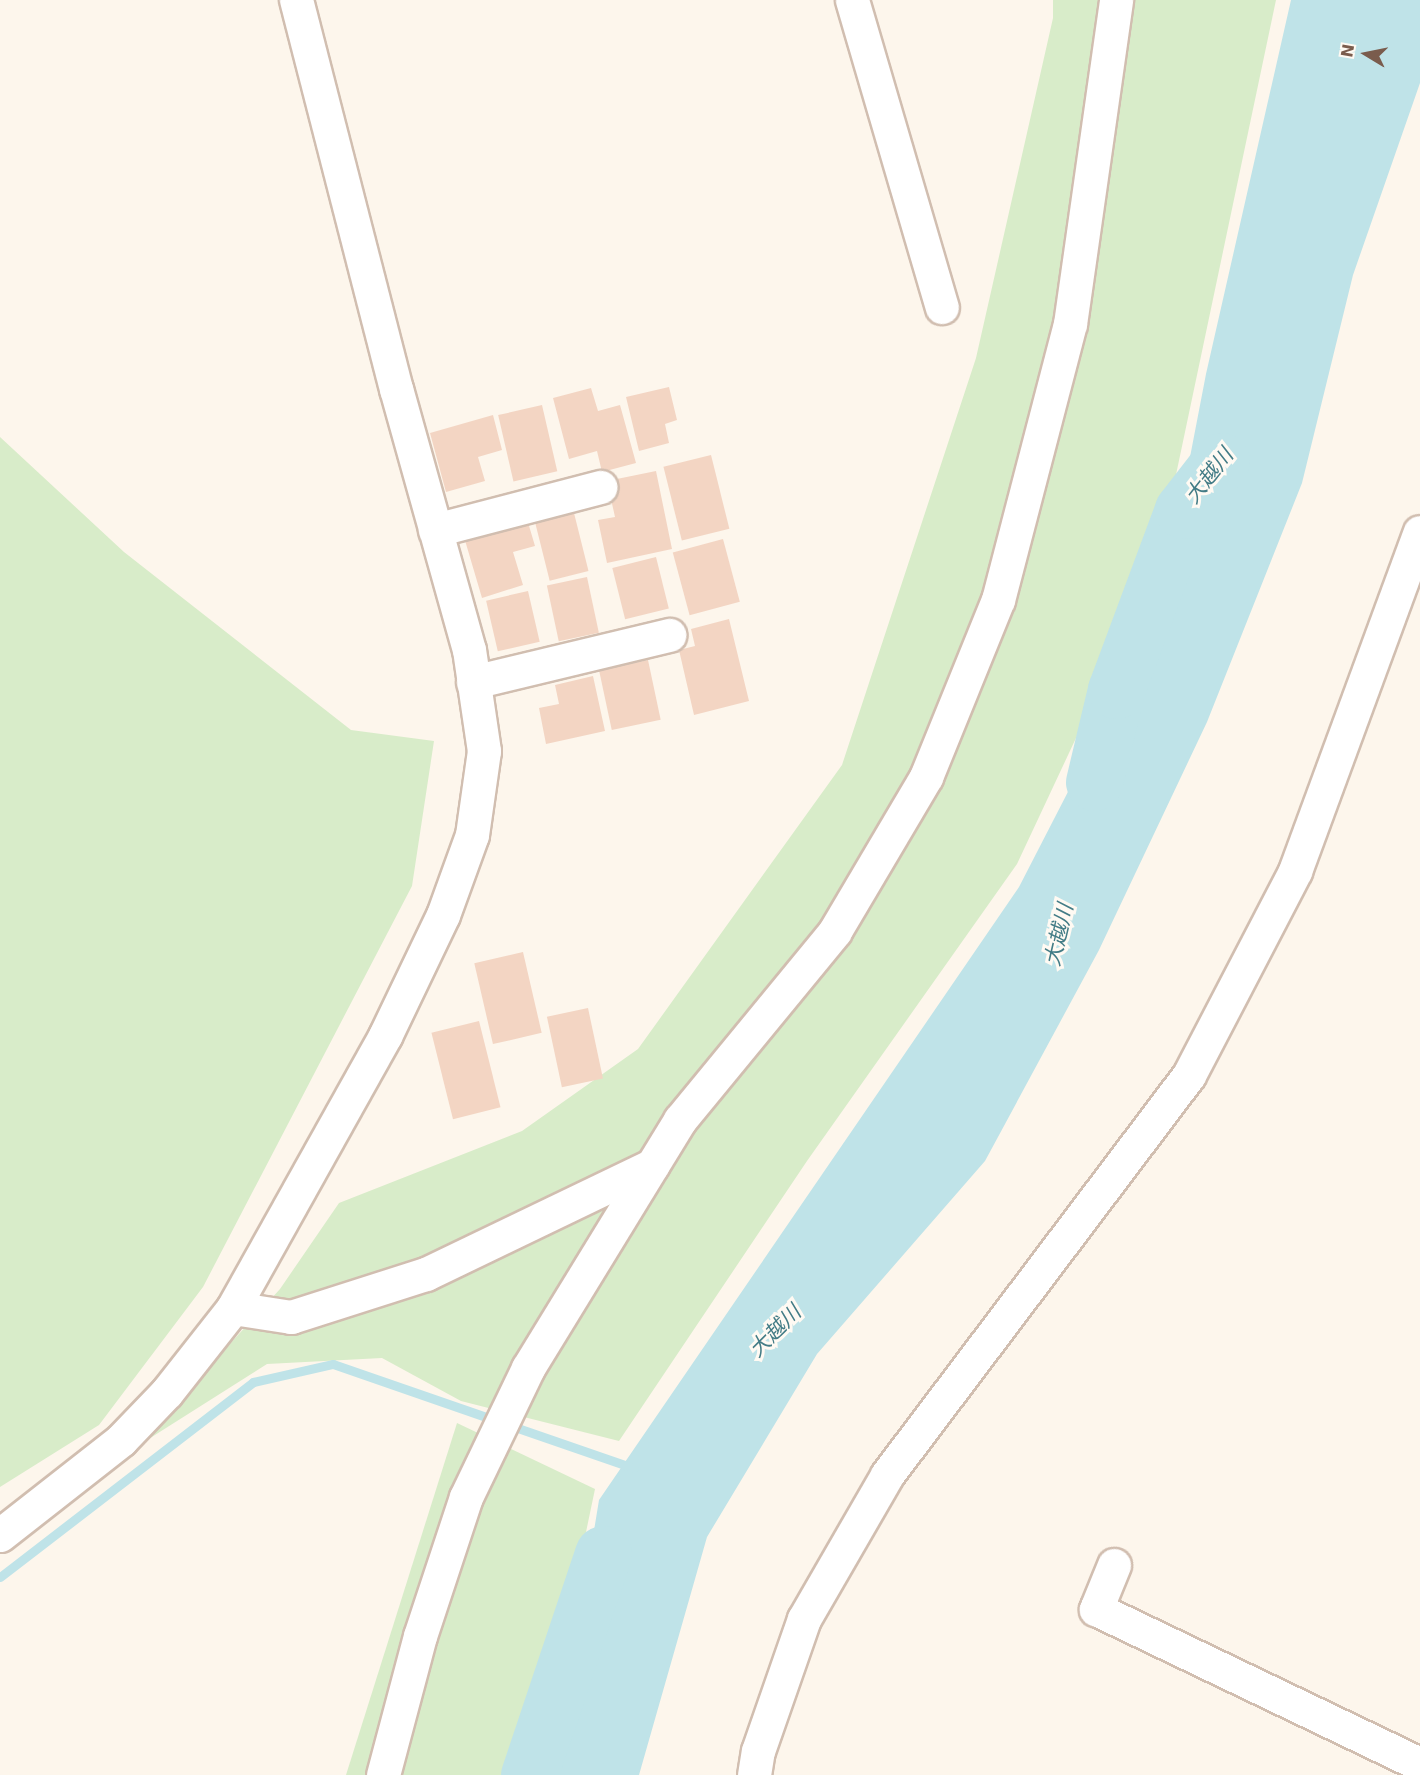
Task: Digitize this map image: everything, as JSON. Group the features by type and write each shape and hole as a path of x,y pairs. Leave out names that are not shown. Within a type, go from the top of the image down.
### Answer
{"street":[{"path":"852,0 942,307"},
{"path":"383,1775 420,1636 466,1497 528,1368 680,1120 835,931 926,777 998,600 1070,324 1116,0"},
{"path":"0,1535 121,1440 167,1392 233,1308 385,1036 443,915 472,835 484,752 469,650 435,530 302,1"},
{"path":"435,530 600,487"},
{"path":"754,1775 758,1751 804,1619 887,1475 1189,1075 1295,871 1420,532"},
{"path":"473,682 669,635"},
{"path":"233,1308 291,1317 426,1274 652,1165"},
{"path":"1114,1565 1096,1610 1420,1764"}],"green space":[{"path":"1053,0 1276,0 1173,489 1113,659 1017,864 807,1161 619,1441 461,1401 382,1358 267,1364 136,1447 280,1289 339,1203 522,1131 638,1049 842,765 976,358 1053,18"},
{"path":"0,437 124,552 351,730 434,741 412,886 203,1287 99,1425 0,1487"},
{"path":"457,1423 595,1489 581,1556 515,1775 346,1775"}],"water":[{"path":"1291,0 1420,0 1420,83 1353,275 1302,483 1207,722 1099,950 985,1161 817,1354 707,1537 639,1775 554,1775 599,1500 1019,887 1160,613 1206,374"}],"building":[{"path":"669,387 677,420 665,424 669,443 639,451 626,397"},
{"path":"591,388 598,411 620,405 636,463 602,472 597,451 569,459 553,398"},
{"path":"542,405 557,471 513,481 498,415"},
{"path":"493,415 502,450 478,457 485,481 446,492 430,433"},
{"path":"711,455 729,529 682,541 663,467"},
{"path":"656,471 672,549 607,563 598,520 615,517 607,481"},
{"path":"573,509 588,571 550,581 534,519"},
{"path":"527,519 535,546 513,552 523,585 482,598 464,537"},
{"path":"723,539 740,602 690,615 673,552"},
{"path":"656,557 669,608 625,619 612,568"},
{"path":"587,577 599,633 559,641 547,586"},
{"path":"528,591 540,642 498,651 486,601"},
{"path":"729,619 749,701 694,715 679,650 695,646 691,629"},
{"path":"648,660 661,720 612,730 599,670"},
{"path":"593,676 605,731 546,744 539,708 559,704 555,685"},
{"path":"523,952 542,1033 493,1044 474,963"},
{"path":"588,1008 603,1078 562,1087 547,1017"},
{"path":"479,1021 501,1107 453,1119 431,1033"}],"waterway":[{"name":"大越川","path":"1094,782 1116,690 1183,510 1221,461"},
{"path":"0,1577 253,1382 333,1364 634,1468"},
{"name":"大越川","path":"529,1775 603,1554"}]}
